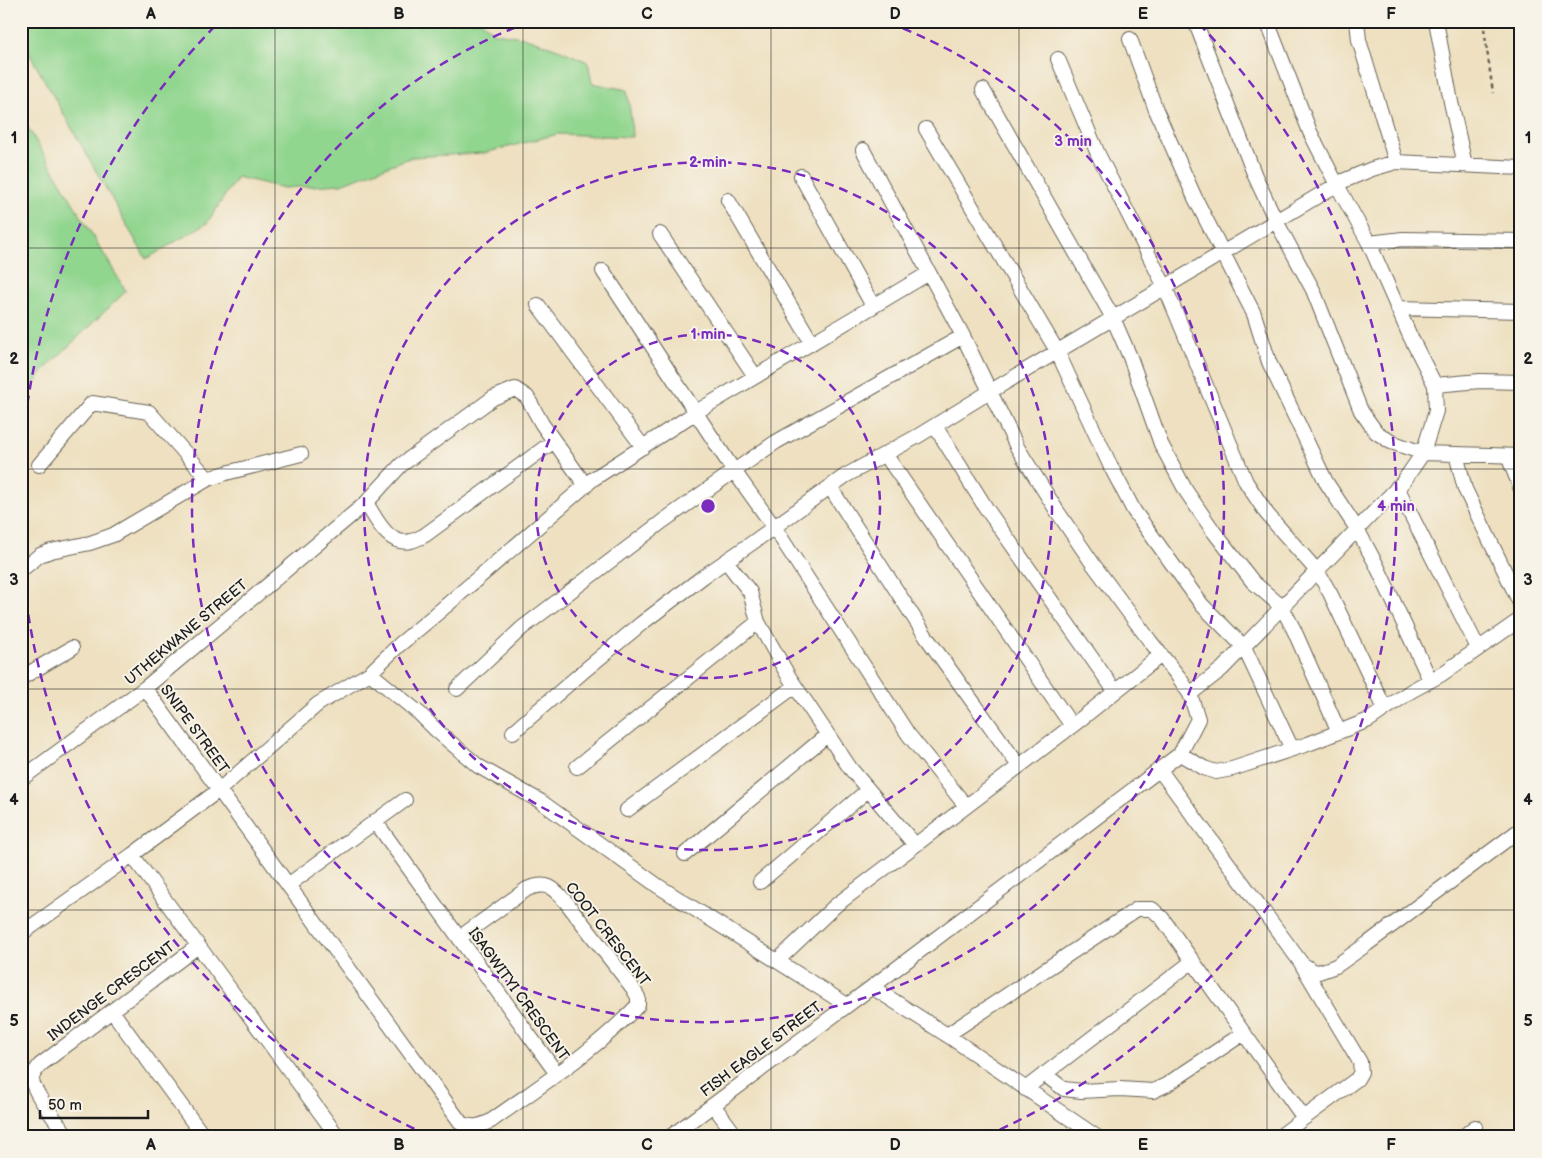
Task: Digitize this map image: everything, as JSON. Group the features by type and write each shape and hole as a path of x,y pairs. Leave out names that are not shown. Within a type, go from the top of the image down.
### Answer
{"street":[{"path":"1195,21 1245,153 1276,222 1313,290 1361,411 1376,432 1391,442 1423,453 1514,456 1521,488"},
{"path":"1190,694 1222,669 1397,488 1423,453 1436,411 1436,384 1410,336 1369,243 1310,132 1267,21"},
{"path":"1357,21 1359,40 1396,162"},
{"path":"1436,21 1450,102 1465,165"},
{"path":"1130,39 1156,110 1191,189 1254,314 1269,362 1326,482 1376,564 1430,680"},
{"path":"1058,59 1098,154 1166,287 1246,482 1267,514 1317,571 1330,594 1384,709"},
{"path":"983,90 1113,318 1130,356 1162,444 1186,490 1214,532 1253,582 1282,607 1339,732"},
{"path":"926,129 1057,351 1134,512 1202,604 1244,647 1292,750"},
{"path":"863,150 963,336 1018,447 1093,564 1190,694 1198,719 1180,754 1204,768 1216,772 1232,769 1292,750 1339,732 1369,720 1521,619"},
{"path":"513,732 635,629 704,576 845,476 935,426 1057,351 1337,185 1372,169 1396,162 1521,168"},
{"path":"801,176 873,306"},
{"path":"728,200 812,342"},
{"path":"660,234 755,376"},
{"path":"1369,243 1403,239 1521,241"},
{"path":"603,271 695,413 774,527 908,734 966,806"},
{"path":"21,934 219,790 318,704 370,673 399,645 593,479 755,376 929,273"},
{"path":"538,305 642,447"},
{"path":"1398,308 1521,311"},
{"path":"457,689 522,628 663,521 734,471 776,442 963,336"},
{"path":"1436,384 1480,381 1521,382"},
{"name":"UTHEKWANE STREET","path":"21,779 145,688 366,503 401,465 494,398 515,389 527,397 554,441"},
{"path":"39,466 92,403 148,412 208,480"},
{"path":"935,426 986,508 1116,691"},
{"path":"366,503 384,531 395,541 409,542 426,535 554,441 586,486"},
{"path":"21,570 40,555 51,550 90,543 113,534 208,480 226,473 301,454"},
{"path":"885,454 1072,726"},
{"path":"1456,454 1464,489 1521,605"},
{"path":"830,487 927,638 1019,766"},
{"path":"1397,488 1478,648"},
{"path":"726,561 750,592 758,622 795,686 827,735 850,768 915,845"},
{"path":"577,767 758,622"},
{"path":"21,678 72,648"},
{"path":"777,961 835,906 1072,726 1161,655"},
{"path":"370,673 420,714 478,766 540,801 658,886 847,1005"},
{"path":"627,810 795,686"},
{"name":"SNIPE STREET","path":"145,688 219,790"},
{"path":"685,854 827,735"},
{"name":"FISH EAGLE STREET","path":"670,1137 1180,754"},
{"path":"1159,769 1302,964 1360,1062 1361,1072 1357,1079 1279,1137"},
{"name":"ISAGWITYI CRESCENT","path":"219,790 461,1123 468,1127 480,1126 557,1074 375,821"},
{"path":"760,882 868,790"},
{"path":"288,885 404,800"},
{"path":"1302,964 1313,971 1319,972 1336,966 1521,829"},
{"name":"INDENGE CRESCENT","path":"132,855 338,1137"},
{"name":"COOT CRESCENT","path":"458,938 527,889 537,885 546,885 556,890 632,987 638,997 638,1005 615,1028 557,1074"},
{"path":"947,1035 1137,909 1152,909 1162,918 1304,1118"},
{"name":"INDENGE CRESCENT","path":"68,1137 37,1094 32,1079 35,1071 40,1065 198,946"},
{"path":"1026,1089 1193,961"},
{"path":"872,987 947,1035 1097,1137"},
{"path":"112,1011 204,1137"},
{"path":"1044,1074 1064,1089 1081,1091 1120,1089 1153,1091 1166,1085 1244,1033"},
{"path":"713,1105 737,1137"},
{"path":"1462,1137 1475,1127"}],"path":[{"path":"1483,21 1493,93"}],"green space":[{"path":"21,21 481,21 494,33 523,37 588,62 592,83 627,90 632,137 558,134 484,153 412,157 341,184 284,188 237,177 207,223 146,259 21,39"},
{"path":"21,116 126,291 45,369 21,401"}]}
